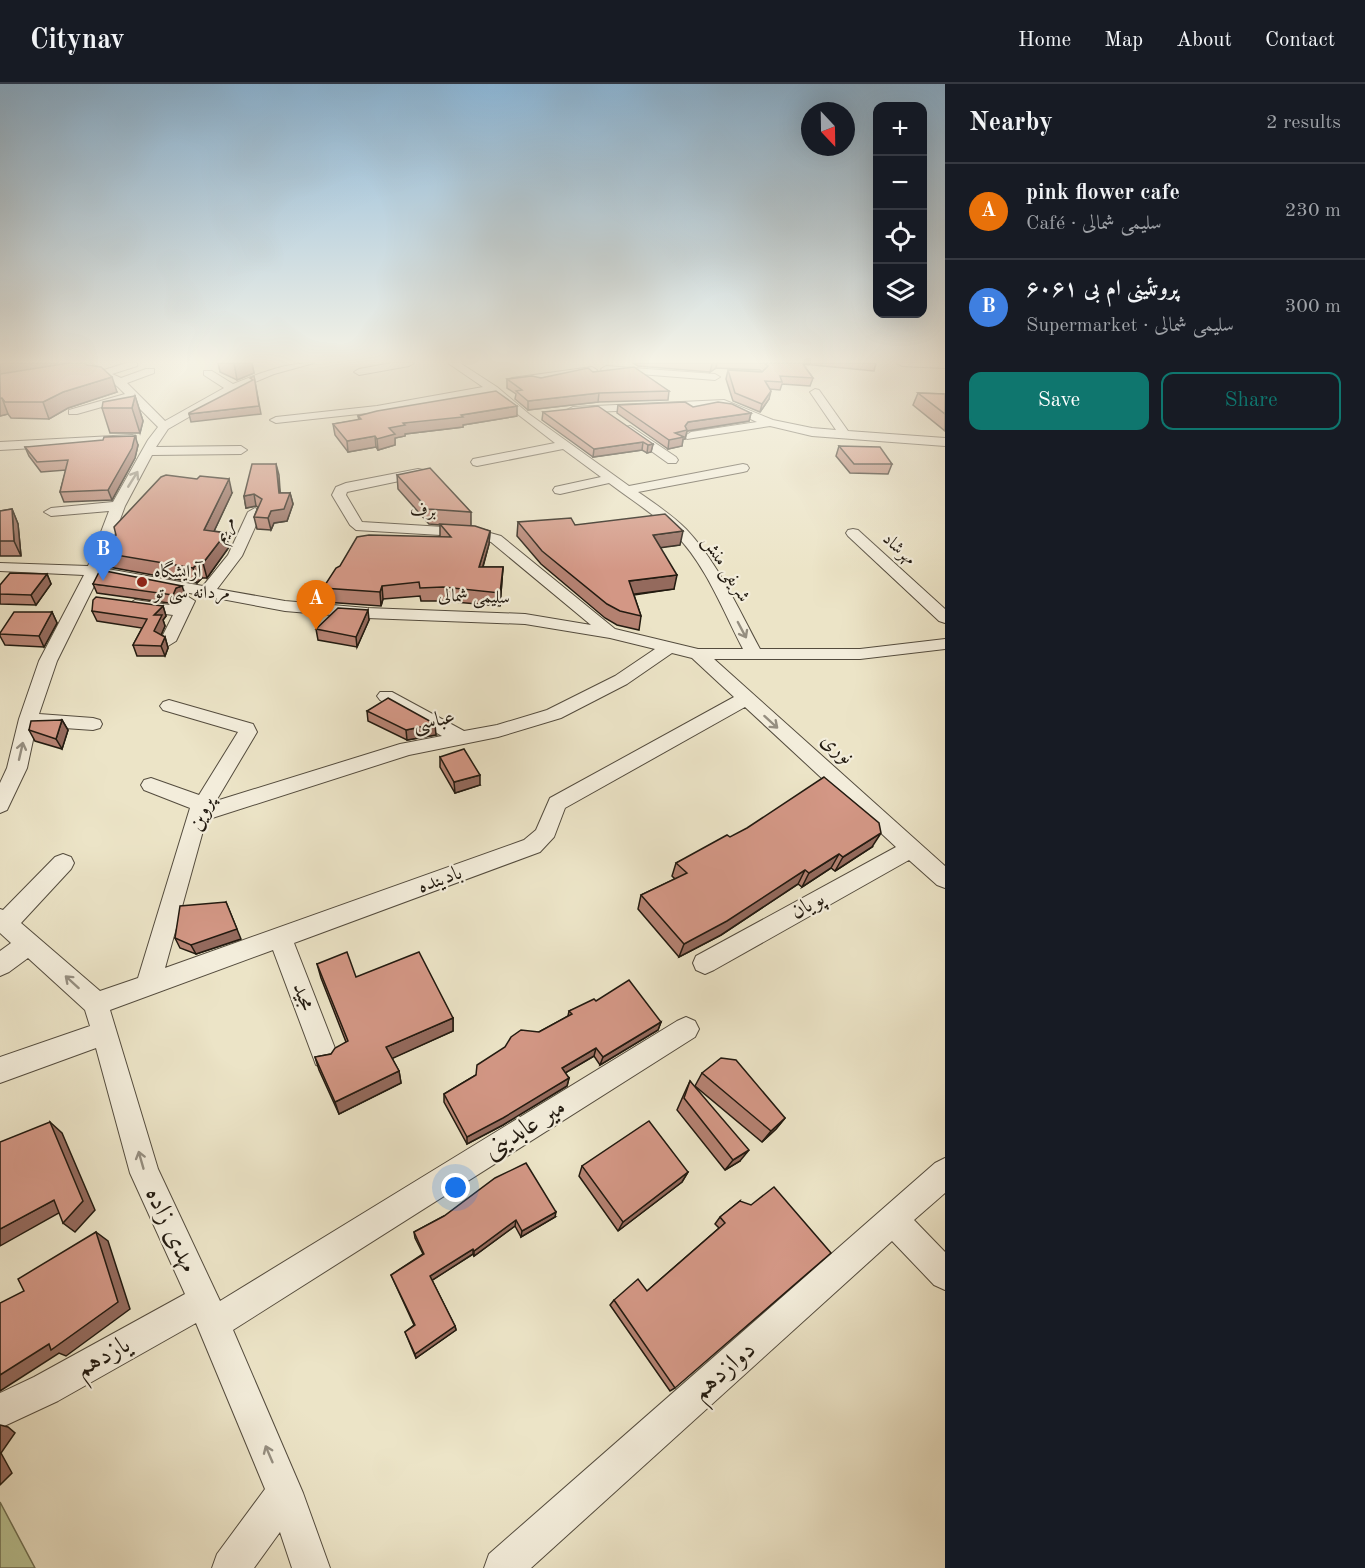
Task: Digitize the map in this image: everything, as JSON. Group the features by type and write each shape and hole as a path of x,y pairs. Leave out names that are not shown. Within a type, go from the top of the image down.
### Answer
{"street":[{"path":"111,432 118,439"},
{"path":"0,805 17,768 28,719 48,661 87,598 102,544 118,506 160,432"},
{"name":"شریفی منش","path":"547,432 664,518 694,548 713,577 755,655"},
{"path":"633,432 672,460"},
{"path":"691,436 714,432"},
{"path":"815,432 945,442"},
{"path":"0,446 118,439 151,445 241,450"},
{"path":"477,462 565,445"},
{"path":"627,490 743,468"},
{"name":"برف","path":"418,473 344,488 339,495 357,525 361,527 476,533 496,539 610,633"},
{"path":"560,490 612,479"},
{"path":"51,512 118,506"},
{"name":"مریم","path":"168,641 182,611 235,556 255,512"},
{"path":"642,521 664,518"},
{"name":"مهرشاد","path":"853,532 945,618"},
{"name":"سلیمی شمالی","path":"0,567 94,571 285,606 525,619 610,633 698,654 860,654 945,644"},
{"path":"115,602 182,611"},
{"name":"عباسی","path":"200,810 407,749 498,731 554,714 621,680 668,648"},
{"name":"نوری","path":"698,654 945,879"},
{"path":"386,696 463,739"},
{"name":"بادینده","path":"96,1004 532,846 541,841 547,832 558,803 745,699"},
{"name":"پروین","path":"148,985 200,810 248,732 246,728 169,706"},
{"path":"28,719 93,724"},
{"path":"151,785 200,810"},
{"name":"پویان","path":"705,963 910,849"},
{"path":"63,863 3,921 96,1004"},
{"name":"مجید","path":"280,938 325,1056"},
{"path":"0,965 29,944"},
{"name":"مهدی زاده","path":"96,1004 145,1173 285,1493 311,1568"},
{"name":"میر عابدینی","path":"208,1313 686,1029"},
{"path":"0,1070 105,1033"},
{"name":"دوازدهم","path":"503,1568 894,1221 945,1173"},
{"path":"894,1221 945,1274"},
{"name":"یازدهم","path":"0,1411 208,1313"},
{"path":"231,1568 285,1493"}],"green space":[{"path":"0,1502 35,1568 0,1568"}],"building":[{"path":"340,432 395,434 377,439 375,436 347,441"},
{"path":"571,432 636,432 653,444 648,445 643,442 594,449"},
{"path":"658,432 678,432 675,433 684,437 669,440"},
{"path":"135,436 132,448 108,490 60,492 68,460 37,462 25,447 103,440 104,437"},
{"path":"839,446 880,447 892,464 854,464"},
{"path":"252,464 276,464 279,493 290,493 284,509 271,511 268,518 254,517 262,499 254,494 244,496"},
{"path":"430,468 471,512 428,509 397,475"},
{"path":"166,475 197,479 200,476 229,479 204,530 226,533 203,563 198,563 193,568 104,553 116,535 114,527 161,477"},
{"path":"12,509 14,541 0,541 0,511"},
{"path":"665,514 683,531 653,535 677,575 629,581 641,616 620,611 607,604 542,551 518,522 571,518 575,525"},
{"path":"440,524 475,526 490,531 479,567 503,567 500,593 443,587 420,588 419,582 382,586 380,592 323,588 336,568 340,566 357,537 369,535 451,537"},
{"path":"100,570 182,586 176,588 173,595 93,584"},
{"path":"10,573 47,574 31,595 0,594 0,585"},
{"path":"96,597 163,606 154,615 162,615 154,631 165,637 161,646 133,645 147,619 92,611 93,600"},
{"path":"338,608 368,610 356,637 316,629"},
{"path":"14,612 52,612 39,636 0,634"},
{"path":"388,698 435,724 406,730 367,711"},
{"path":"62,720 56,739 29,730 31,721"},
{"path":"464,749 480,775 454,782 440,757"},
{"path":"824,777 879,823 881,833 843,857 839,854 809,873 805,870 727,921 684,944 641,895 687,873 676,863 727,835 730,837 747,828"},
{"path":"226,902 237,929 191,945 175,938 180,906"},
{"path":"347,952 356,977 419,952 453,1018 386,1047 399,1071 335,1102 315,1057 331,1054 335,1048 348,1041 317,964"},
{"path":"629,980 661,1022 603,1057 596,1048 562,1068 569,1078 467,1137 444,1094 476,1075 477,1065 505,1047 511,1037 521,1030 539,1032 572,1014 569,1011 594,999 596,1001"},
{"path":"721,1058 736,1060 785,1118 771,1131 702,1073"},
{"path":"690,1081 749,1150 733,1160 684,1098"},
{"path":"649,1121 688,1172 623,1222 582,1166"},
{"path":"50,1122 83,1201 63,1223 54,1200 0,1229 0,1142"},
{"path":"526,1163 556,1212 522,1231 516,1220 474,1251 473,1249 430,1276 455,1326 415,1354 405,1332 415,1325 391,1275 424,1254 414,1232 444,1216 495,1178"},
{"path":"774,1187 831,1253 675,1388 614,1300 638,1279 647,1291 725,1223 720,1217 740,1201 751,1205"},
{"path":"96,1232 118,1302 51,1350 49,1344 0,1375 0,1303 24,1291 18,1279"}],"place":[{"name":"پروتئینی ام بی ۶۰۶۱","path":"103,581"},
{"name":"آرایشگاه مردانه سی تو","path":"142,582"},
{"name":"pink flower cafe","path":"316,630"}]}
